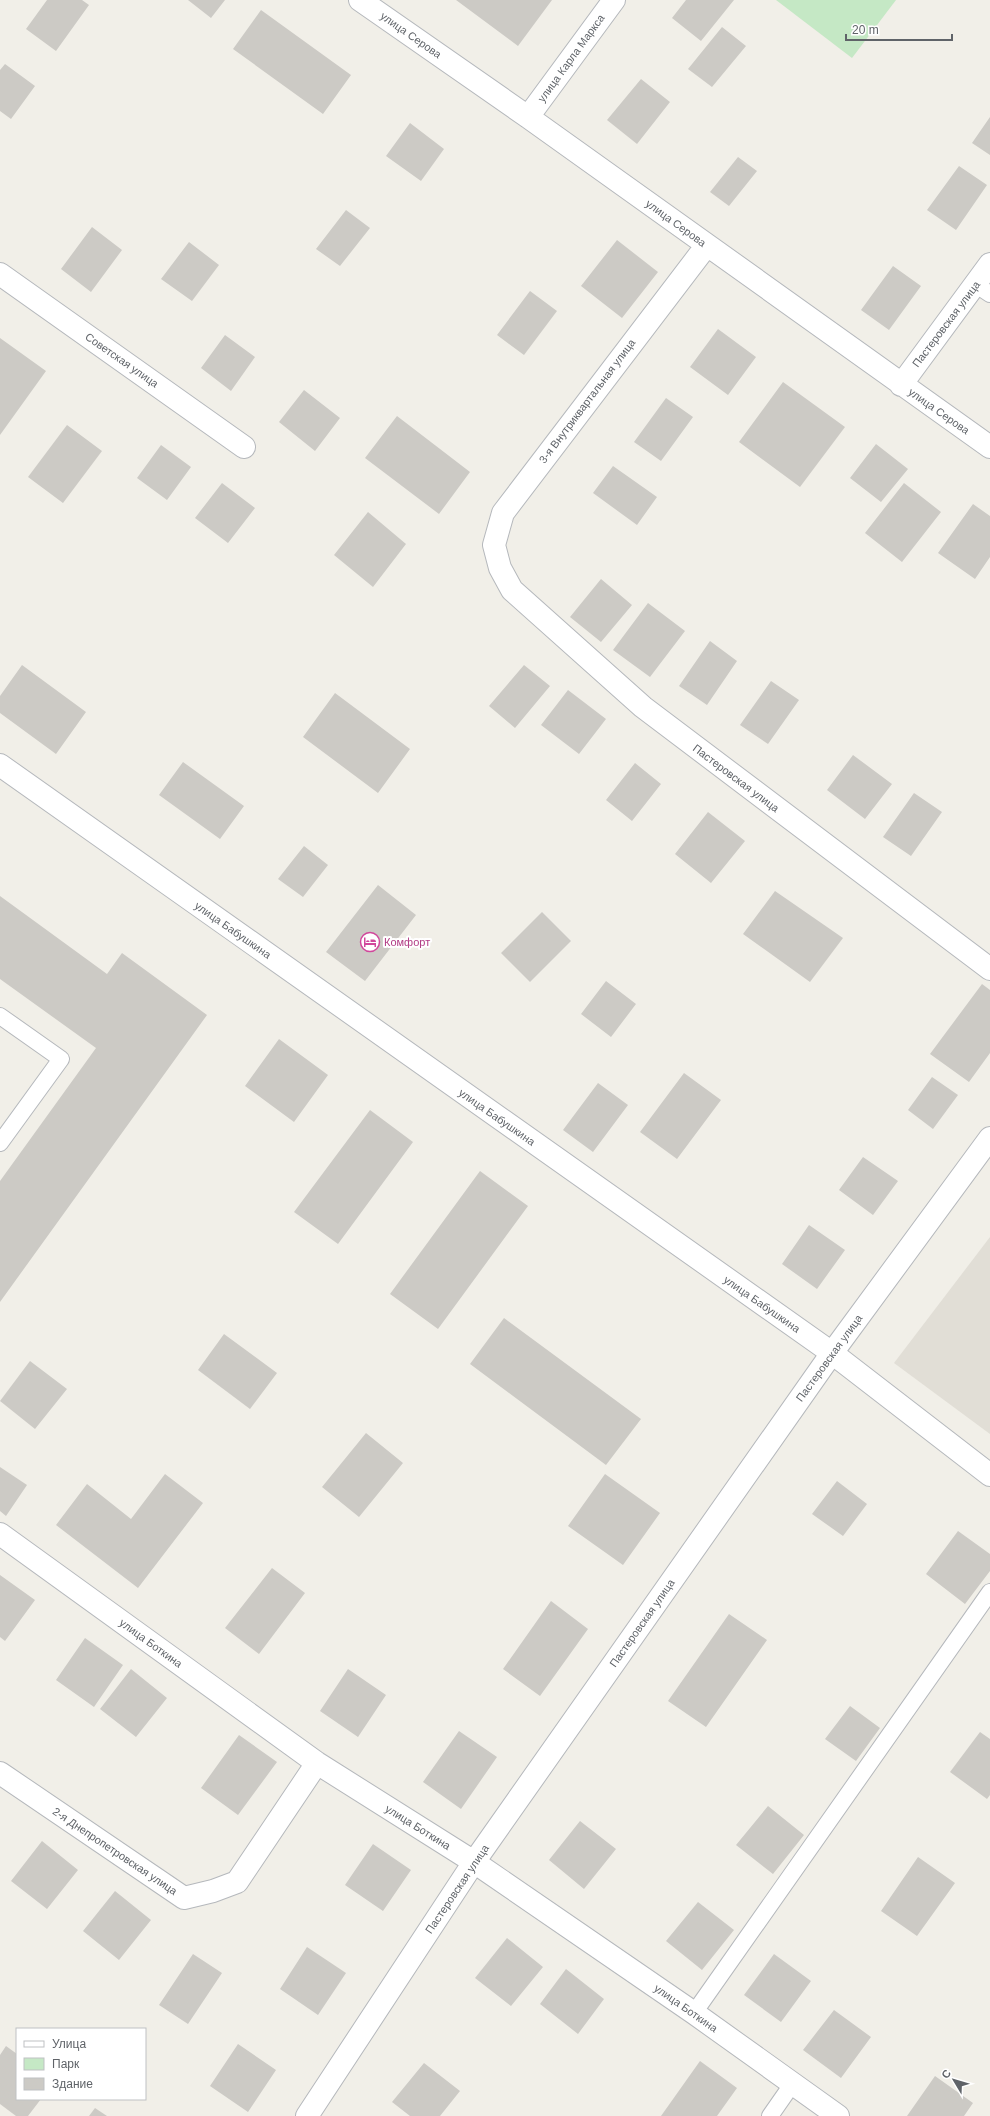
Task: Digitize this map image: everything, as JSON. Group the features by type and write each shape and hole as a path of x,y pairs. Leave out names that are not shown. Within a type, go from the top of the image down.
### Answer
{"street":[{"name":"улица Серова","path":"360,0 528,117 990,447"},
{"name":"улица Карла Маркса","path":"528,117 614,0"},
{"name":"3-я Внутриквартальная улица","path":"500,568 494,545 502,512 706,245"},
{"name":"Пастеровская улица","path":"901,384 983,289 990,264"},
{"name":"Советская улица","path":"0,274 244,447"},
{"name":"Пастеровская улица","path":"500,568 512,590 643,707 990,969"},
{"name":"улица Бабушкина","path":"0,766 832,1353 990,1475"},
{"name":"Пастеровская улица","path":"307,2116 474,1862 832,1353 990,1138"},
{"name":"улица Боткина","path":"0,1534 317,1762 474,1862 694,2013 838,2116"},
{"name":"2-я Днепропетровская улица","path":"0,1773 184,1898 213,1891 237,1882 317,1762"}],"lane":[{"path":"0,1016 61,1059 0,1143"},
{"path":"694,2013 990,1592"},
{"path":"770,2116 793,2084"}],"shaded area":[{"path":"990,1237 990,1434 894,1363"}],"green space":[{"path":"776,0 896,0 852,58"}],"building":[{"path":"47,0 82,0 89,5 56,51 26,29"},
{"path":"188,0 225,0 211,18"},
{"path":"456,0 552,0 518,46"},
{"path":"686,0 734,0 701,41 672,18"},
{"path":"261,10 351,75 323,114 233,49"},
{"path":"722,27 746,46 712,87 688,69"},
{"path":"5,64 35,86 11,119 0,111 0,70"},
{"path":"641,79 670,102 637,144 607,120"},
{"path":"990,117 990,155 972,143"},
{"path":"410,123 444,149 421,181 386,156"},
{"path":"738,157 757,171 729,206 710,192"},
{"path":"959,166 987,185 956,230 927,210"},
{"path":"346,210 370,228 340,266 316,249"},
{"path":"92,227 122,250 91,292 61,269"},
{"path":"617,240 658,272 622,318 581,286"},
{"path":"189,242 219,265 192,301 161,279"},
{"path":"893,266 921,286 889,330 861,310"},
{"path":"530,291 557,311 524,355 497,335"},
{"path":"718,329 756,357 728,395 690,367"},
{"path":"225,335 255,357 231,391 201,368"},
{"path":"0,338 46,371 0,435"},
{"path":"783,382 845,427 800,487 739,442"},
{"path":"304,390 340,418 315,451 279,422"},
{"path":"666,398 693,417 661,461 634,442"},
{"path":"397,416 470,472 439,514 365,458"},
{"path":"67,425 102,451 63,503 28,477"},
{"path":"876,444 908,469 881,502 850,478"},
{"path":"161,445 191,467 167,500 137,478"},
{"path":"613,466 657,497 637,525 593,493"},
{"path":"222,483 255,508 228,543 195,518"},
{"path":"904,483 941,512 902,562 865,533"},
{"path":"973,504 990,516 990,557 975,579 938,553"},
{"path":"368,512 406,544 373,587 334,555"},
{"path":"601,579 632,605 601,642 570,617"},
{"path":"648,603 685,631 650,677 613,650"},
{"path":"710,641 737,661 707,705 679,686"},
{"path":"22,665 86,712 56,754 0,713 0,696"},
{"path":"524,665 550,686 515,728 489,706"},
{"path":"771,681 799,700 768,744 740,725"},
{"path":"568,690 606,719 579,754 541,725"},
{"path":"335,693 410,749 378,793 303,737"},
{"path":"853,755 892,784 865,819 827,790"},
{"path":"183,762 244,806 220,839 159,795"},
{"path":"635,763 661,784 632,821 606,800"},
{"path":"914,793 942,812 911,856 883,837"},
{"path":"708,812 745,841 711,883 675,854"},
{"path":"304,846 328,865 303,897 278,879"},
{"path":"378,885 416,915 365,981 326,952"},
{"path":"775,891 843,938 810,982 743,934"},
{"path":"0,896 107,974 122,953 207,1015 0,1302 0,1181 96,1048 0,979"},
{"path":"542,912 571,941 530,982 501,953"},
{"path":"606,981 636,1004 611,1037 581,1014"},
{"path":"982,984 990,990 990,1053 969,1082 930,1054"},
{"path":"279,1039 328,1075 294,1122 245,1086"},
{"path":"684,1073 721,1100 677,1159 640,1132"},
{"path":"932,1077 958,1095 933,1129 908,1110"},
{"path":"598,1083 628,1105 593,1152 563,1130"},
{"path":"370,1110 413,1142 338,1244 294,1212"},
{"path":"863,1157 898,1181 873,1215 839,1190"},
{"path":"480,1171 528,1206 438,1329 390,1294"},
{"path":"809,1225 845,1250 817,1289 782,1264"},
{"path":"504,1318 641,1419 606,1465 470,1364"},
{"path":"224,1334 277,1373 250,1409 198,1370"},
{"path":"30,1361 67,1389 35,1429 0,1401"},
{"path":"366,1433 403,1463 359,1517 322,1487"},
{"path":"0,1467 27,1485 6,1516 0,1511"},
{"path":"165,1474 203,1503 138,1588 56,1525 87,1484 131,1519"},
{"path":"605,1474 660,1513 623,1565 568,1526"},
{"path":"837,1481 867,1504 843,1536 812,1514"},
{"path":"958,1531 990,1554 990,1571 965,1604 926,1574"},
{"path":"272,1568 305,1593 259,1654 225,1628"},
{"path":"0,1575 35,1600 5,1641 0,1637"},
{"path":"551,1601 588,1629 540,1696 503,1669"},
{"path":"729,1614 767,1640 706,1727 668,1701"},
{"path":"85,1638 123,1665 94,1707 56,1680"},
{"path":"131,1669 167,1698 136,1737 100,1709"},
{"path":"348,1669 386,1695 358,1737 320,1711"},
{"path":"850,1706 880,1728 856,1761 825,1739"},
{"path":"459,1731 497,1757 461,1809 423,1782"},
{"path":"980,1732 990,1739 990,1795 987,1799 950,1772"},
{"path":"239,1735 277,1762 238,1815 201,1788"},
{"path":"768,1806 804,1835 773,1874 736,1845"},
{"path":"580,1821 616,1849 584,1889 549,1860"},
{"path":"42,1841 78,1870 47,1909 11,1881"},
{"path":"373,1844 411,1870 383,1911 345,1885"},
{"path":"918,1857 955,1883 917,1936 881,1911"},
{"path":"115,1891 151,1920 119,1960 83,1931"},
{"path":"698,1902 734,1930 702,1970 666,1941"},
{"path":"507,1938 543,1967 511,2006 475,1978"},
{"path":"307,1947 346,1973 318,2015 280,1989"},
{"path":"193,1954 222,1973 188,2024 159,2005"},
{"path":"774,1954 811,1981 781,2022 744,1995"},
{"path":"566,1969 604,1999 578,2034 540,2004"},
{"path":"834,2010 871,2037 841,2078 803,2050"},
{"path":"238,2044 276,2070 248,2112 210,2086"},
{"path":"6,2046 16,2053 16,2100 40,2100 28,2116 16,2116 0,2104 0,2055"},
{"path":"700,2061 737,2088 717,2116 661,2116"},
{"path":"424,2063 460,2091 440,2116 410,2116 392,2102"},
{"path":"935,2076 973,2103 964,2116 907,2116"},
{"path":"95,2108 107,2116 89,2116"}],"place":[{"name":"Комфорт","path":"370,942"}]}
